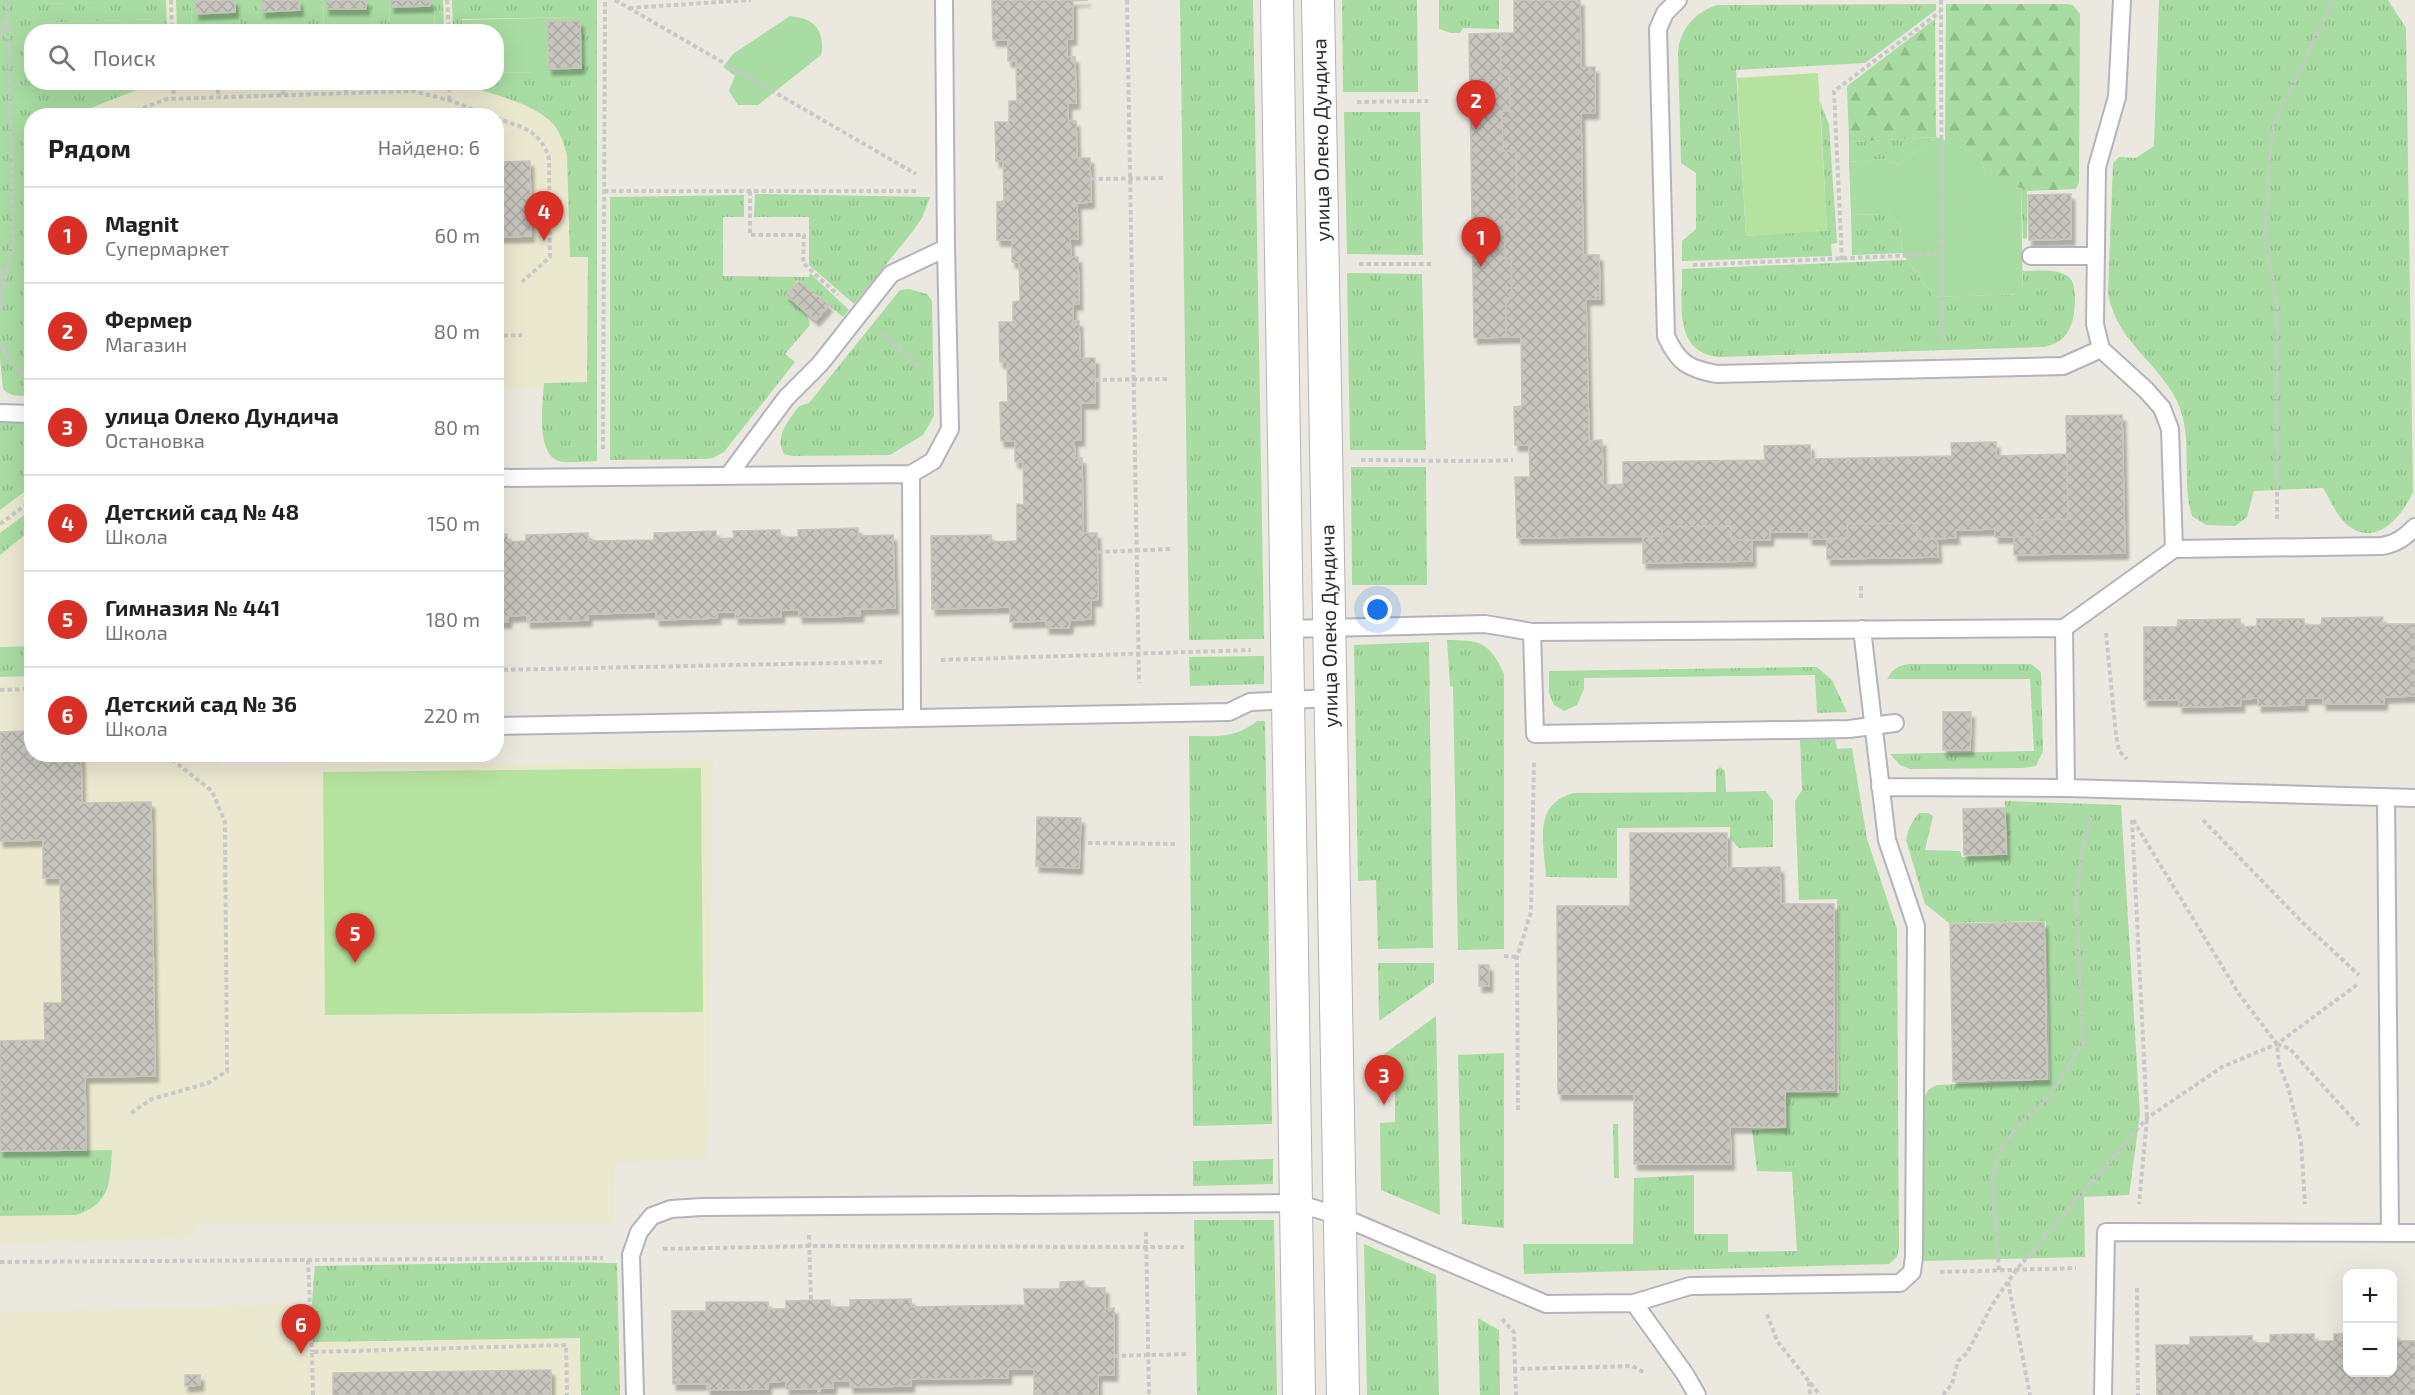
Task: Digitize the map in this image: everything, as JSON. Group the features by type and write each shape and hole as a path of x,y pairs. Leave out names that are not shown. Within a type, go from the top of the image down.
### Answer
{"street":[{"path":"1277,0 1299,1395"},
{"name":"улица Олеко Дундича","path":"1318,0 1343,1395"}],"lane":[{"path":"504,478 911,474 933,460 950,429 944,0"},
{"path":"1678,0 1665,13 1658,29 1666,336 1673,351 1684,363 1696,370 1717,374 2062,366 2101,349"},
{"path":"2122,0 2118,97 2097,166 2095,324 2101,349 2162,408 2170,429 2174,549"},
{"path":"728,476 786,398 820,364 891,274 946,248"},
{"path":"2031,256 2096,256"},
{"path":"0,413 24,414"},
{"path":"911,474 912,718"},
{"path":"1287,629 1485,624 1532,632 2064,628 2174,549 2382,546 2403,539 2415,527"},
{"path":"2064,628 2066,788"},
{"path":"635,1395 631,1255 639,1232 652,1216 671,1209 1296,1203 1340,1216 1546,1304 1634,1303 1690,1286 1900,1283 1912,1272 1916,926 1887,840 1862,629"},
{"path":"1532,632 1535,734 1849,729 1872,724 1895,723"},
{"path":"504,726 1228,712 1250,702 1330,698"},
{"path":"1880,787 2066,788 2415,798"},
{"path":"2386,797 2390,1232"},
{"path":"2103,1395 2106,1232 2415,1233"},
{"path":"1634,1303 1685,1374 1697,1395"}],"path":[{"path":"0,312 13,239 8,0"},
{"path":"171,0 172,24"},
{"path":"447,0 448,24"},
{"path":"603,458 605,0"},
{"path":"615,0 946,189"},
{"path":"628,8 751,0"},
{"path":"1127,0 1139,684"},
{"path":"1941,0 1942,369"},
{"path":"2276,548 2277,308 2265,240 2270,150 2274,125 2333,0"},
{"path":"0,38 8,7"},
{"path":"1842,260 1834,91 1941,11"},
{"path":"173,90 174,99"},
{"path":"218,90 218,97"},
{"path":"283,90 283,95"},
{"path":"449,100 450,90"},
{"path":"143,108 167,99 413,91 470,108"},
{"path":"1320,102 1428,101"},
{"path":"504,121 538,136 546,147 549,158 550,257 522,282"},
{"path":"1091,179 1166,178"},
{"path":"604,191 923,191 946,189"},
{"path":"750,191 750,235 804,235 803,263"},
{"path":"1664,266 1941,254"},
{"path":"1323,265 1431,264"},
{"path":"0,269 4,286"},
{"path":"504,336 522,335"},
{"path":"0,342 10,362 24,375"},
{"path":"1095,380 1170,379"},
{"path":"1327,461 1513,460"},
{"path":"0,524 24,506"},
{"path":"1098,552 1173,549"},
{"path":"2103,600 2116,735 2119,751 2129,761 2128,790"},
{"path":"0,690 24,689"},
{"path":"1518,1110 1517,957 1531,912 1535,734"},
{"path":"131,1113 152,1099 208,1083 227,1071 225,822 212,791 175,762"},
{"path":"1943,1395 1952,1384 1958,1361 1967,1353 2016,1270 2147,1118 2222,1067 2277,1044 2364,980 2206,826 2185,792"},
{"path":"2139,1395 2136,1232 2147,1118 2132,817 2239,994 2277,1044 2279,1064 2289,1090 2301,1142 2305,1232"},
{"path":"1999,1270 1992,1179 2001,1150 2018,1126 2047,1099 2083,1044 2076,898 2088,825"},
{"path":"1088,843 1176,844"},
{"path":"1504,956 1517,957"},
{"path":"2277,1044 2290,1049 2389,1158"},
{"path":"1145,1204 1149,1395"},
{"path":"809,1206 811,1300"},
{"path":"0,1262 617,1258 652,1249 810,1246 1184,1247"},
{"path":"308,1260 313,1395"},
{"path":"1912,1272 2105,1267"},
{"path":"2008,1281 2030,1395"},
{"path":"1756,1285 1777,1341 1820,1395"},
{"path":"1493,1315 1503,1320 1514,1332 1516,1395"},
{"path":"312,1352 566,1346 567,1395"},
{"path":"1114,1356 1185,1354"},
{"path":"1515,1370 1632,1366 1648,1374"},
{"path":"1809,1381 1810,1395"},
{"path":"819,1388 819,1395"}],"shaded area":[{"path":"23,0 591,0 592,389 504,389 504,108 26,108 25,90 504,90 504,24 24,24 24,41"},
{"path":"0,426 24,426 24,762 218,762 220,767 713,760 708,1159 615,1162 613,1223 199,1223 190,1238 0,1244"},
{"path":"601,1294 602,1395 0,1395 0,1313"}],"green space":[{"path":"0,0 39,0 39,4 166,0 167,24 158,24 158,19 24,24 24,90 136,90 91,108 24,108 24,396 12,395 3,389 0,358"},
{"path":"39,0 158,0 158,1 39,4"},
{"path":"176,0 191,0 192,24 177,24"},
{"path":"191,0 239,0 240,24 192,24"},
{"path":"239,0 257,0 257,24 240,24"},
{"path":"257,0 304,0 305,24 257,24"},
{"path":"304,0 323,0 324,24 305,24"},
{"path":"323,0 371,0 371,24 324,24"},
{"path":"371,0 389,0 390,24 371,24"},
{"path":"389,0 434,0 435,24 390,24"},
{"path":"434,0 443,0 444,24 435,24"},
{"path":"452,0 597,0 597,461 559,461 551,456 543,438 544,383 587,382 588,257 570,257 567,155 564,144 553,124 536,111 480,90 504,90 504,73 582,71 581,17 462,19 462,24 453,24"},
{"path":"1180,0 1253,0 1264,639 1189,640"},
{"path":"1342,0 1417,0 1418,92 1343,92"},
{"path":"1439,0 1499,0 1499,29 1463,28 1460,33 1451,33 1439,29"},
{"path":"2159,0 2388,0 2406,28 2413,492 2394,520 2376,532 2366,533 2345,523 2323,488 2254,491 2247,517 2235,526 2206,525 2192,516 2187,488 2185,429 2177,401 2169,387 2119,325 2108,293 2113,163 2119,157 2136,158 2154,146"},
{"path":"1936,4 1936,10 1865,63 1736,70 1746,236 1827,230 1820,101 1829,125 1837,243 1831,244 1832,256 1682,261 1682,241 1696,229 1696,173 1681,163 1678,53 1681,37 1695,17 1717,5"},
{"path":"1946,4 2067,4 2073,5 2080,14 2079,182 2076,189 2027,191 2021,188 1993,185 1986,176 1980,155 1945,141"},
{"path":"790,16 807,20 816,27 822,41 821,55 758,105 738,105 729,91 735,76 723,67 733,54"},
{"path":"581,17 582,71 504,73 504,24 462,24 462,20"},
{"path":"158,19 158,24 39,24"},
{"path":"1935,19 1936,137 1849,142 1847,86"},
{"path":"1818,73 1827,231 1746,236 1737,78"},
{"path":"1344,112 1420,112 1423,255 1347,254"},
{"path":"1936,137 1898,165 1884,159 1849,162 1849,142"},
{"path":"1936,137 1980,155 1986,176 1993,184 2021,188 2023,294 1934,297 1902,253 1900,225 1888,214 1851,215 1849,162 1884,159 1898,165"},
{"path":"2021,188 2027,191 2027,238 2023,239"},
{"path":"755,194 930,197 922,218 913,231 854,304 809,265 809,217 754,217"},
{"path":"744,195 744,217 723,217 723,276 809,277 810,273 849,310 843,317 798,280 786,295 807,315 810,325 785,354 795,362 724,452 706,459 610,460 610,197"},
{"path":"1888,214 1900,225 1902,253 1852,255 1851,215"},
{"path":"1907,260 1934,297 2023,294 2023,271 2048,271 2065,275 2072,282 2075,296 2070,329 2060,340 2044,347 1719,357 1704,353 1694,346 1683,324 1682,269"},
{"path":"1347,273 1422,274 1426,450 1350,450"},
{"path":"909,289 927,294 932,301 934,416 923,435 890,455 792,456 784,454 781,441 784,428 799,406 809,403 900,290"},
{"path":"0,422 24,422 24,492 0,510"},
{"path":"1351,467 1426,467 1427,585 1352,585"},
{"path":"24,515 24,536 0,555 0,533"},
{"path":"1447,640 1476,642 1483,645 1494,655 1504,674 1504,949 1458,950 1453,687 1450,686"},
{"path":"1429,642 1433,948 1378,949 1376,880 1358,881 1354,645"},
{"path":"24,646 24,676 0,677 0,647"},
{"path":"1264,656 1264,684 1190,686 1189,657"},
{"path":"1910,664 2031,664 2041,672 2043,751 2036,766 1910,769 1900,765 1890,754 2034,751 2030,679 1887,679 1896,668"},
{"path":"1817,667 1832,680 1847,712 1817,713 1815,675 1584,678 1584,689 1577,705 1564,711 1554,705 1549,693 1549,671"},
{"path":"1257,721 1265,721 1272,1124 1193,1126 1189,736 1232,734"},
{"path":"1835,739 1837,749 1852,748 1867,839 1897,929 1899,1247 1897,1257 1889,1264 1524,1274 1523,1244 1633,1244 1634,1178 1694,1175 1694,1234 1728,1234 1728,1252 1797,1251 1792,1172 1757,1171 1752,1130 1787,1128 1786,1093 1839,1093 1837,899 1799,900 1795,801 1802,790 1800,740"},
{"path":"1720,767 1725,771 1726,792 1766,791 1773,801 1773,847 1739,848 1730,838 1730,827 1617,828 1617,878 1546,877 1543,838 1546,815 1561,798 1574,793 1716,792 1716,770"},
{"path":"701,768 703,1012 325,1015 323,772"},
{"path":"2005,801 2121,805 2140,1114 2129,1195 2084,1197 2085,1257 1923,1261 1923,1099 1929,1089 1937,1085 2050,1080 2046,921 1949,923 1925,904 1906,840 1912,822 1919,813 1928,813 1933,816 1925,850 1960,851 1962,857 2008,855"},
{"path":"1378,963 1434,963 1434,982 1379,1021"},
{"path":"1436,1016 1440,1215 1381,1190 1380,1123 1395,1122 1395,1090 1378,1089 1379,1058"},
{"path":"1504,1053 1504,1228 1462,1224 1458,1055"},
{"path":"1613,1124 1618,1124 1619,1178 1614,1178"},
{"path":"112,1150 106,1190 96,1205 88,1210 76,1215 0,1216 0,1152"},
{"path":"1273,1159 1273,1184 1193,1186 1193,1161"},
{"path":"1194,1220 1274,1220 1277,1395 1197,1395"},
{"path":"1364,1244 1436,1275 1439,1395 1367,1395"},
{"path":"617,1263 620,1395 581,1395 580,1338 313,1342 312,1302 315,1266"},
{"path":"1478,1318 1499,1330 1500,1395 1480,1395"}],"building":[{"path":"195,0 235,0 235,12 196,14"},
{"path":"262,0 299,0 300,10 262,12"},
{"path":"326,0 366,0 366,9 326,9"},
{"path":"391,0 430,0 430,6 391,7"},
{"path":"992,0 1088,0 1073,1 1073,39 1067,39 1067,57 1075,57 1076,103 1068,103 1068,121 1076,121 1077,158 1090,158 1091,202 1077,203 1078,239 1070,239 1071,257 1078,257 1079,304 1073,304 1073,321 1079,321 1080,358 1095,358 1095,403 1081,403 1081,440 1074,440 1075,458 1082,458 1083,533 1097,533 1098,600 1091,600 1091,619 1070,620 1069,628 1046,628 1046,621 1010,622 1010,607 932,609 931,536 991,535 992,542 1017,541 1017,504 1024,505 1023,462 1015,462 1015,441 1001,441 1000,402 1008,402 1007,362 1000,362 999,322 1013,322 1013,302 1020,301 1019,262 1012,262 1012,240 997,240 997,202 1004,201 1003,161 996,161 995,122 1009,122 1009,101 1017,101 1016,61 1008,61 1008,40 993,40"},
{"path":"1514,0 1580,0 1581,67 1595,67 1595,113 1581,113 1583,255 1599,255 1600,299 1586,299 1589,441 1602,440 1603,485 1623,484 1623,462 1765,460 1764,446 1810,445 1811,459 1952,456 1951,443 1996,442 1996,456 2067,454 2068,519 2035,520 2035,537 1995,537 1995,529 1955,530 1956,538 1917,539 1917,523 1847,524 1848,538 1809,539 1809,532 1770,532 1770,540 1731,540 1731,526 1662,527 1662,536 1517,538 1515,477 1530,477 1529,445 1515,445 1514,407 1522,406 1521,337 1506,337 1506,298 1512,298 1511,259 1505,259 1504,220 1517,220 1516,151 1503,151 1502,111 1510,111 1509,72 1501,72 1501,33 1514,33"},
{"path":"1514,0 1580,0 1581,67 1595,67 1595,113 1581,113 1583,255 1599,255 1600,299 1586,299 1589,441 1602,440 1603,485 1623,484 1623,462 1765,460 1764,446 1810,445 1811,459 1952,456 1951,443 1996,442 1996,456 2067,454 2068,519 2035,520 2035,537 1995,537 1995,529 1955,530 1956,538 1937,538 1938,557 1827,559 1827,539 1809,539 1809,532 1770,532 1770,540 1752,540 1752,561 1643,563 1643,536 1517,538 1515,477 1530,477 1529,445 1515,445 1514,407 1522,406 1521,337 1506,337 1506,298 1512,298 1511,259 1505,259 1504,220 1517,220 1516,151 1503,151 1502,111 1510,111 1509,72 1501,72 1501,33 1514,33"},
{"path":"547,21 580,21 581,68 549,69"},
{"path":"1501,33 1501,72 1509,72 1510,111 1502,111 1503,151 1516,151 1517,220 1504,220 1505,259 1511,259 1512,298 1506,298 1506,337 1474,338 1469,34"},
{"path":"530,161 531,236 504,237 504,162"},
{"path":"2071,194 2071,239 2029,240 2028,195"},
{"path":"799,281 829,305 816,320 786,295"},
{"path":"2122,415 2125,553 2014,555 2014,537 2035,537 2035,520 2068,519 2066,416"},
{"path":"1917,523 1917,539 1937,538 1938,557 1827,559 1827,539 1848,538 1847,524"},
{"path":"1731,526 1731,540 1752,540 1752,561 1643,563 1643,536 1662,536 1662,527"},
{"path":"858,528 858,536 893,535 895,608 860,609 860,616 799,617 799,610 781,610 781,617 735,618 735,612 717,612 717,618 656,620 656,612 588,614 588,620 527,622 527,615 508,616 508,622 504,622 504,534 507,534 508,542 526,541 526,535 588,533 588,541 654,540 654,533 716,531 716,539 734,538 733,531 780,530 780,537 798,537 798,530"},
{"path":"2383,617 2382,624 2415,624 2415,696 2384,697 2384,704 2323,704 2323,698 2304,698 2304,705 2258,706 2258,698 2241,699 2241,706 2179,707 2179,700 2144,700 2144,627 2177,627 2178,620 2240,619 2240,627 2257,626 2257,619 2304,619 2304,625 2321,625 2322,618"},
{"path":"1943,712 1971,712 1970,750 1943,750"},
{"path":"24,731 24,762 81,762 82,803 151,802 155,1076 85,1077 86,1150 0,1151 0,1041 45,1040 44,1003 62,1003 60,878 43,878 43,840 0,841 0,732"},
{"path":"2005,808 2006,854 1964,855 1963,809"},
{"path":"1037,817 1081,818 1079,868 1036,866"},
{"path":"1630,833 1727,833 1727,868 1780,867 1781,904 1834,904 1834,1090 1785,1091 1785,1127 1730,1127 1731,1164 1634,1164 1634,1094 1558,1094 1557,906 1630,906"},
{"path":"2044,922 2047,1079 1953,1081 1950,924"},
{"path":"1479,965 1489,965 1489,986 1479,986"},
{"path":"1084,1281 1084,1288 1105,1288 1105,1309 1114,1308 1114,1375 1098,1375 1098,1395 1034,1395 1034,1369 1008,1369 1008,1378 911,1379 911,1386 850,1387 850,1381 833,1381 833,1388 786,1389 786,1381 768,1382 768,1389 707,1390 707,1384 673,1384 672,1311 706,1311 706,1302 768,1302 768,1309 786,1309 786,1301 830,1300 830,1307 850,1307 850,1300 911,1299 911,1307 1025,1305 1024,1289 1060,1289 1060,1282"},
{"path":"2294,1334 2314,1334 2314,1341 2334,1341 2334,1334 2343,1334 2343,1377 2397,1377 2397,1341 2415,1341 2415,1395 2157,1395 2156,1345 2190,1345 2190,1337 2252,1336 2252,1343 2270,1343 2270,1335"},
{"path":"551,1370 551,1395 333,1395 333,1373"},
{"path":"185,1375 200,1375 200,1385 185,1386"}],"place":[{"name":"Фермер","path":"1476,130"},
{"name":"Детский сад № 48","path":"544,241"},
{"name":"Magnit","path":"1481,267"},
{"name":"Гимназия № 441","path":"355,963"},
{"name":"улица Олеко Дундича","path":"1384,1105"},
{"name":"Детский сад № 36","path":"301,1354"}]}
